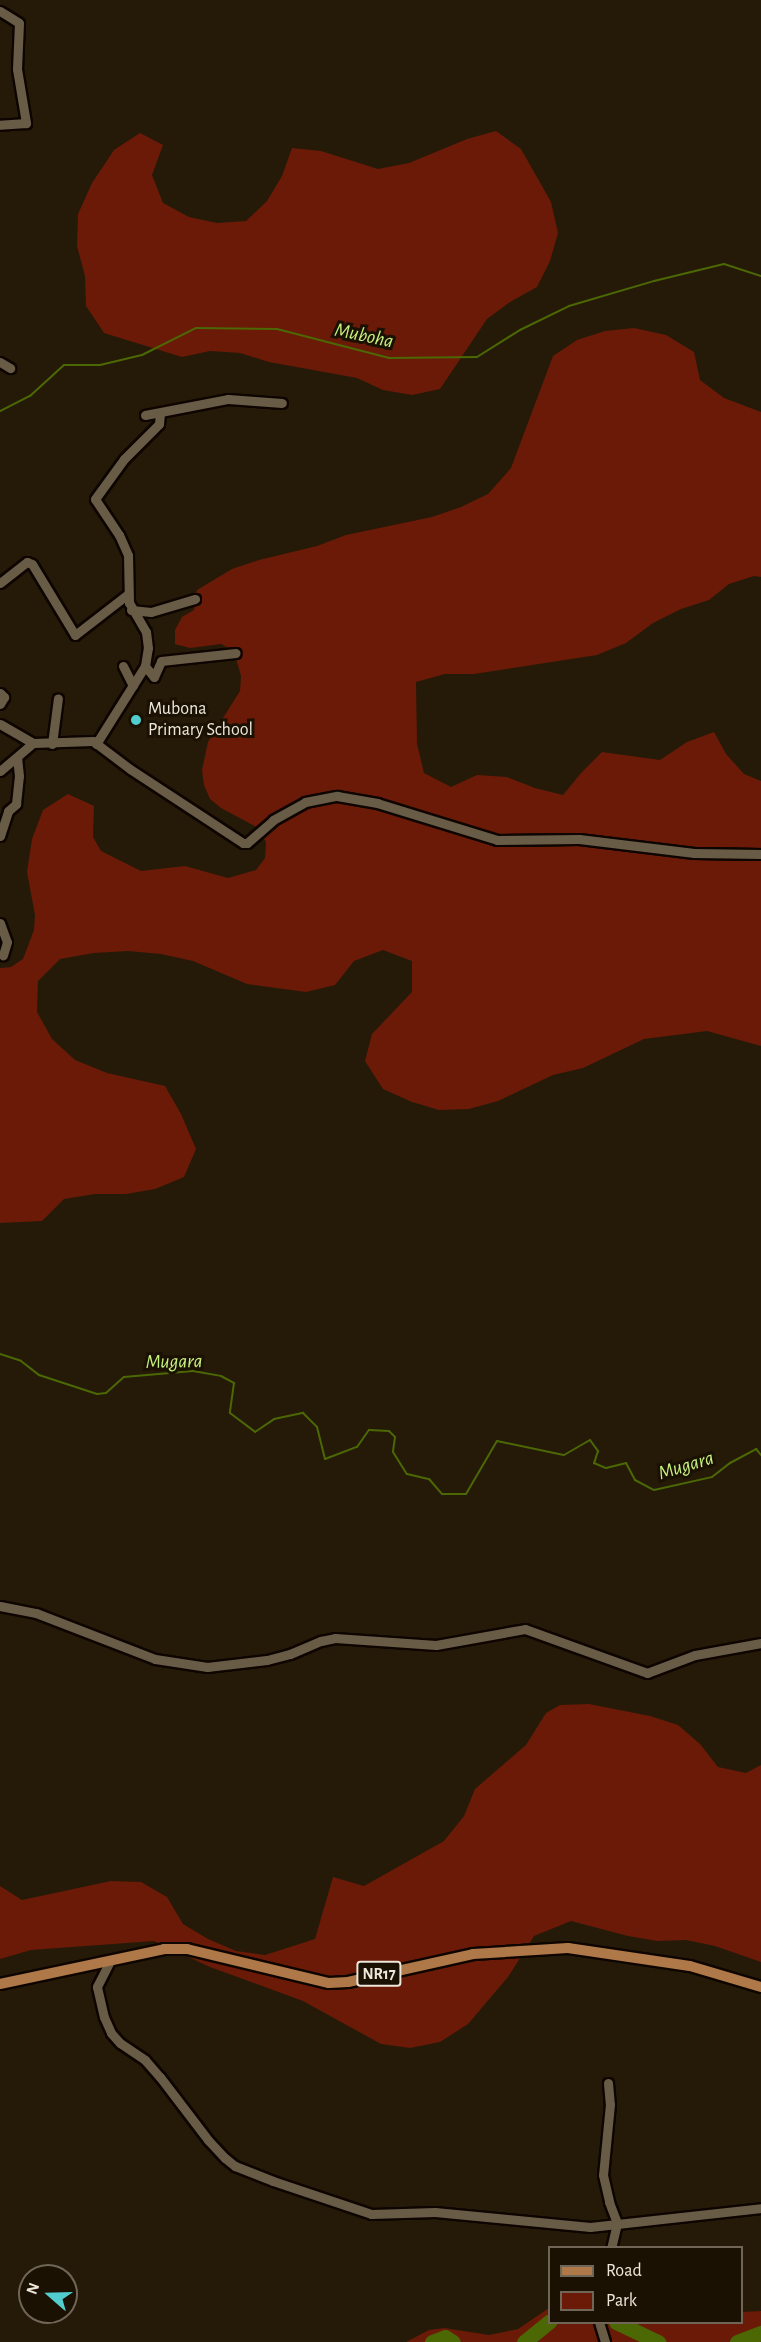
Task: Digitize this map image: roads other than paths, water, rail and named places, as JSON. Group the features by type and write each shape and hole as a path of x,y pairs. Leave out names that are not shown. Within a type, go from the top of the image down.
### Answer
{"main road":[{"name":"NR17","path":"0,1984 164,1949 187,1949 329,1983 348,1982 473,1954 568,1948 690,1966 761,1988"}],"street":[{"path":"0,10 19,23 17,69 26,123 0,125"},
{"path":"0,363 10,368"},
{"path":"145,415 228,399 282,403"},
{"path":"96,744 146,666 148,648 146,633 131,610 128,594 128,555 119,535 95,499 124,459 159,424 160,413"},
{"path":"0,583 27,562 32,564 75,635 128,594"},
{"path":"131,610 151,612 195,599"},
{"path":"146,666 154,677 161,662 236,654"},
{"path":"123,666 133,686"},
{"path":"0,693 4,697 0,704"},
{"path":"52,744 58,698"},
{"path":"0,724 33,743 52,744 86,739 243,843 247,843 273,820 305,801 337,796 376,802 497,840 579,839 694,853 761,854"},
{"path":"0,771 33,743"},
{"path":"0,836 8,811 16,804 19,776 17,758"},
{"path":"0,923 7,942 3,955"},
{"path":"0,1606 36,1613 155,1659 207,1667 267,1660 335,1638 436,1645 525,1629 647,1673 695,1655 761,1643"},
{"path":"110,1961 97,1987 104,2017 111,2033 120,2043 145,2060 208,2140 235,2166 273,2181 371,2214 435,2212 590,2227 761,2208"},
{"path":"608,2083 610,2104 603,2175 617,2223 611,2246"},
{"path":"600,2324 605,2342"}],"waterway":[{"name":"Muboha","path":"0,411 30,396 64,365 100,365 142,355 196,328 277,329 389,358 477,357 520,330 569,306 654,281 724,264 761,276"},
{"name":"Mugara","path":"0,1354 21,1361 39,1375 97,1394 106,1393 124,1377 193,1371 221,1376 234,1383 230,1413 255,1432 274,1419 303,1413 317,1427 325,1459 357,1447 369,1430 389,1431 395,1437 393,1452 407,1474 429,1479 442,1494 466,1494 497,1441 564,1455 590,1440 598,1451 594,1463 606,1468 626,1463 635,1480 654,1490 712,1477 730,1463 756,1449 761,1455"},
{"path":"524,2342 548,2323"},
{"path":"620,2324 658,2342"},
{"path":"737,2342 761,2333"},
{"path":"432,2342 445,2337 453,2342"}],"place":[{"name":"Mubona Primary School","path":"136,720"}]}
